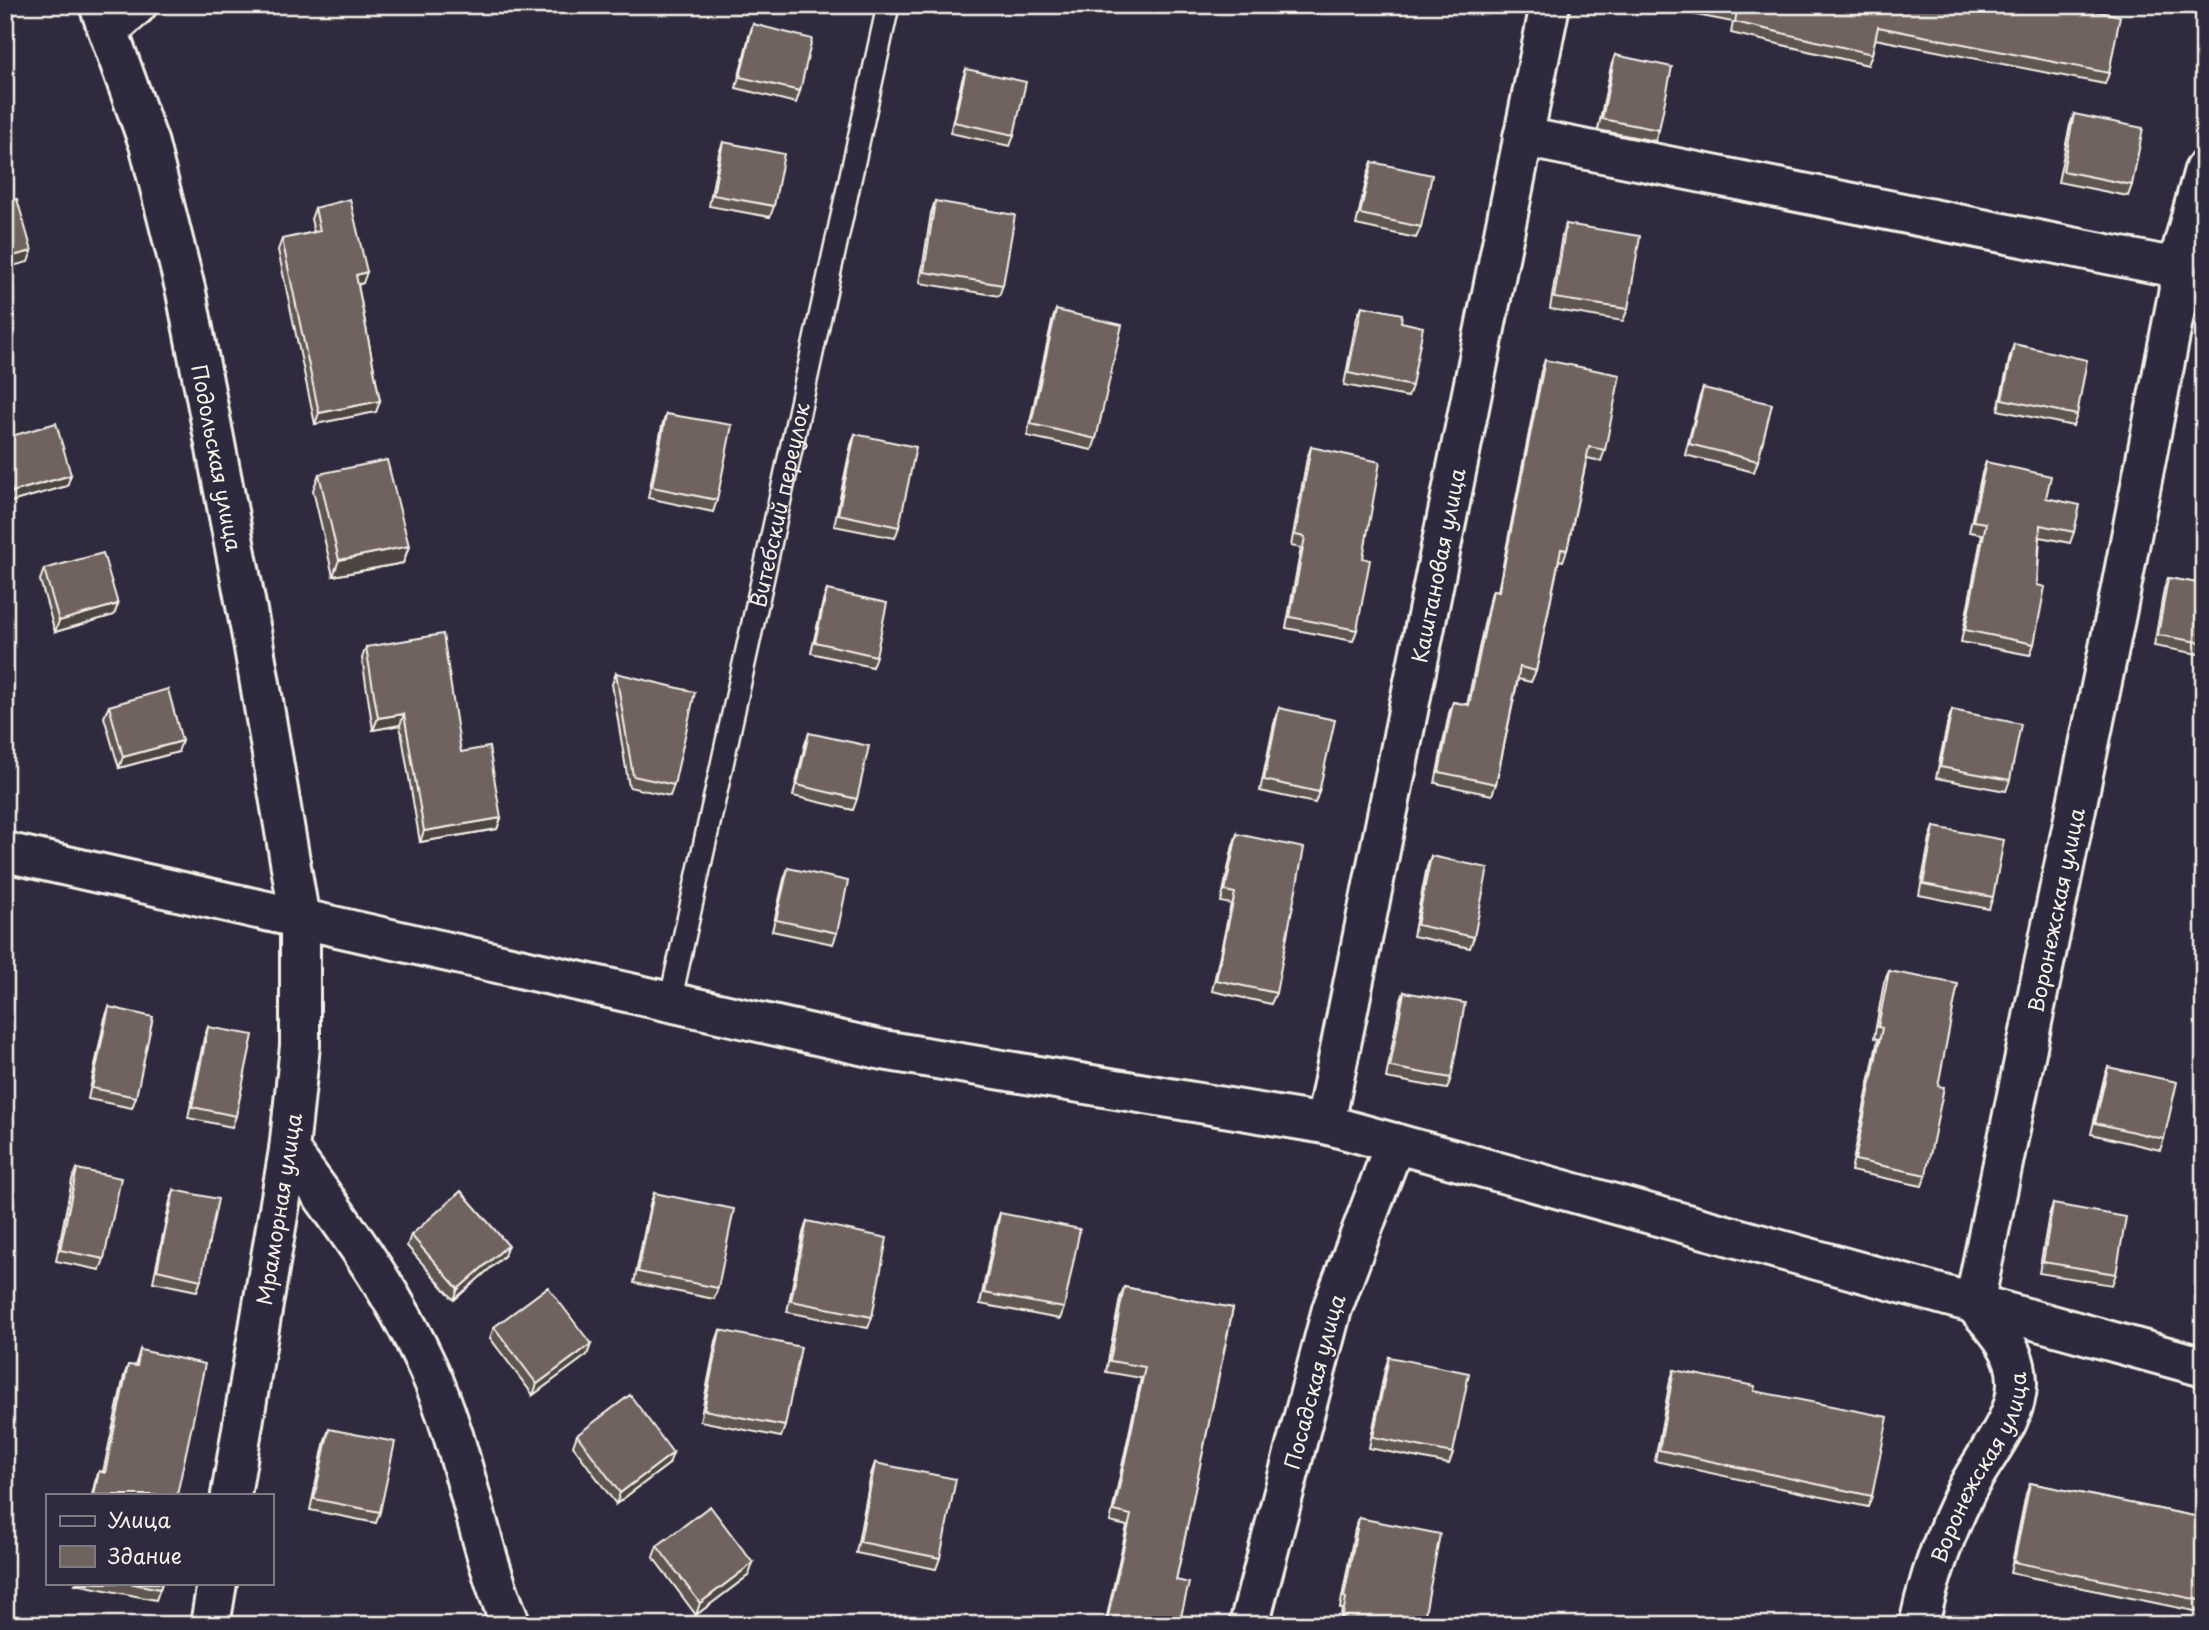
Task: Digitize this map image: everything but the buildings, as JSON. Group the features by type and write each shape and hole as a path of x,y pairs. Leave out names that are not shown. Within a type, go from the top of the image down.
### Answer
{"street":[{"path":"104,18 137,5"},
{"name":"Каштановая улица","path":"1325,1124 1550,5"},
{"name":"Подольская улица","path":"104,18 149,144 186,292 253,642 300,920"},
{"path":"1522,137 2177,268"},
{"name":"Воронежская улица","path":"1919,1625 1941,1550 1966,1490 1994,1446 2018,1383 2013,1354 2001,1335 1974,1304 2116,614 2179,289 2177,268 2202,182"},
{"path":"5,852 883,1050 1325,1124 2204,1367"},
{"name":"Мраморная улица","path":"231,1494 289,1150 300,1046 300,920"},
{"name":"Посадская улица","path":"1249,1625 1332,1309 1395,1143"},
{"path":"289,1150 372,1263 428,1366 457,1447 511,1625"},
{"path":"210,1625 217,1584"}],"lane":[{"name":"Витебский переулок","path":"670,1002 888,6"}]}
